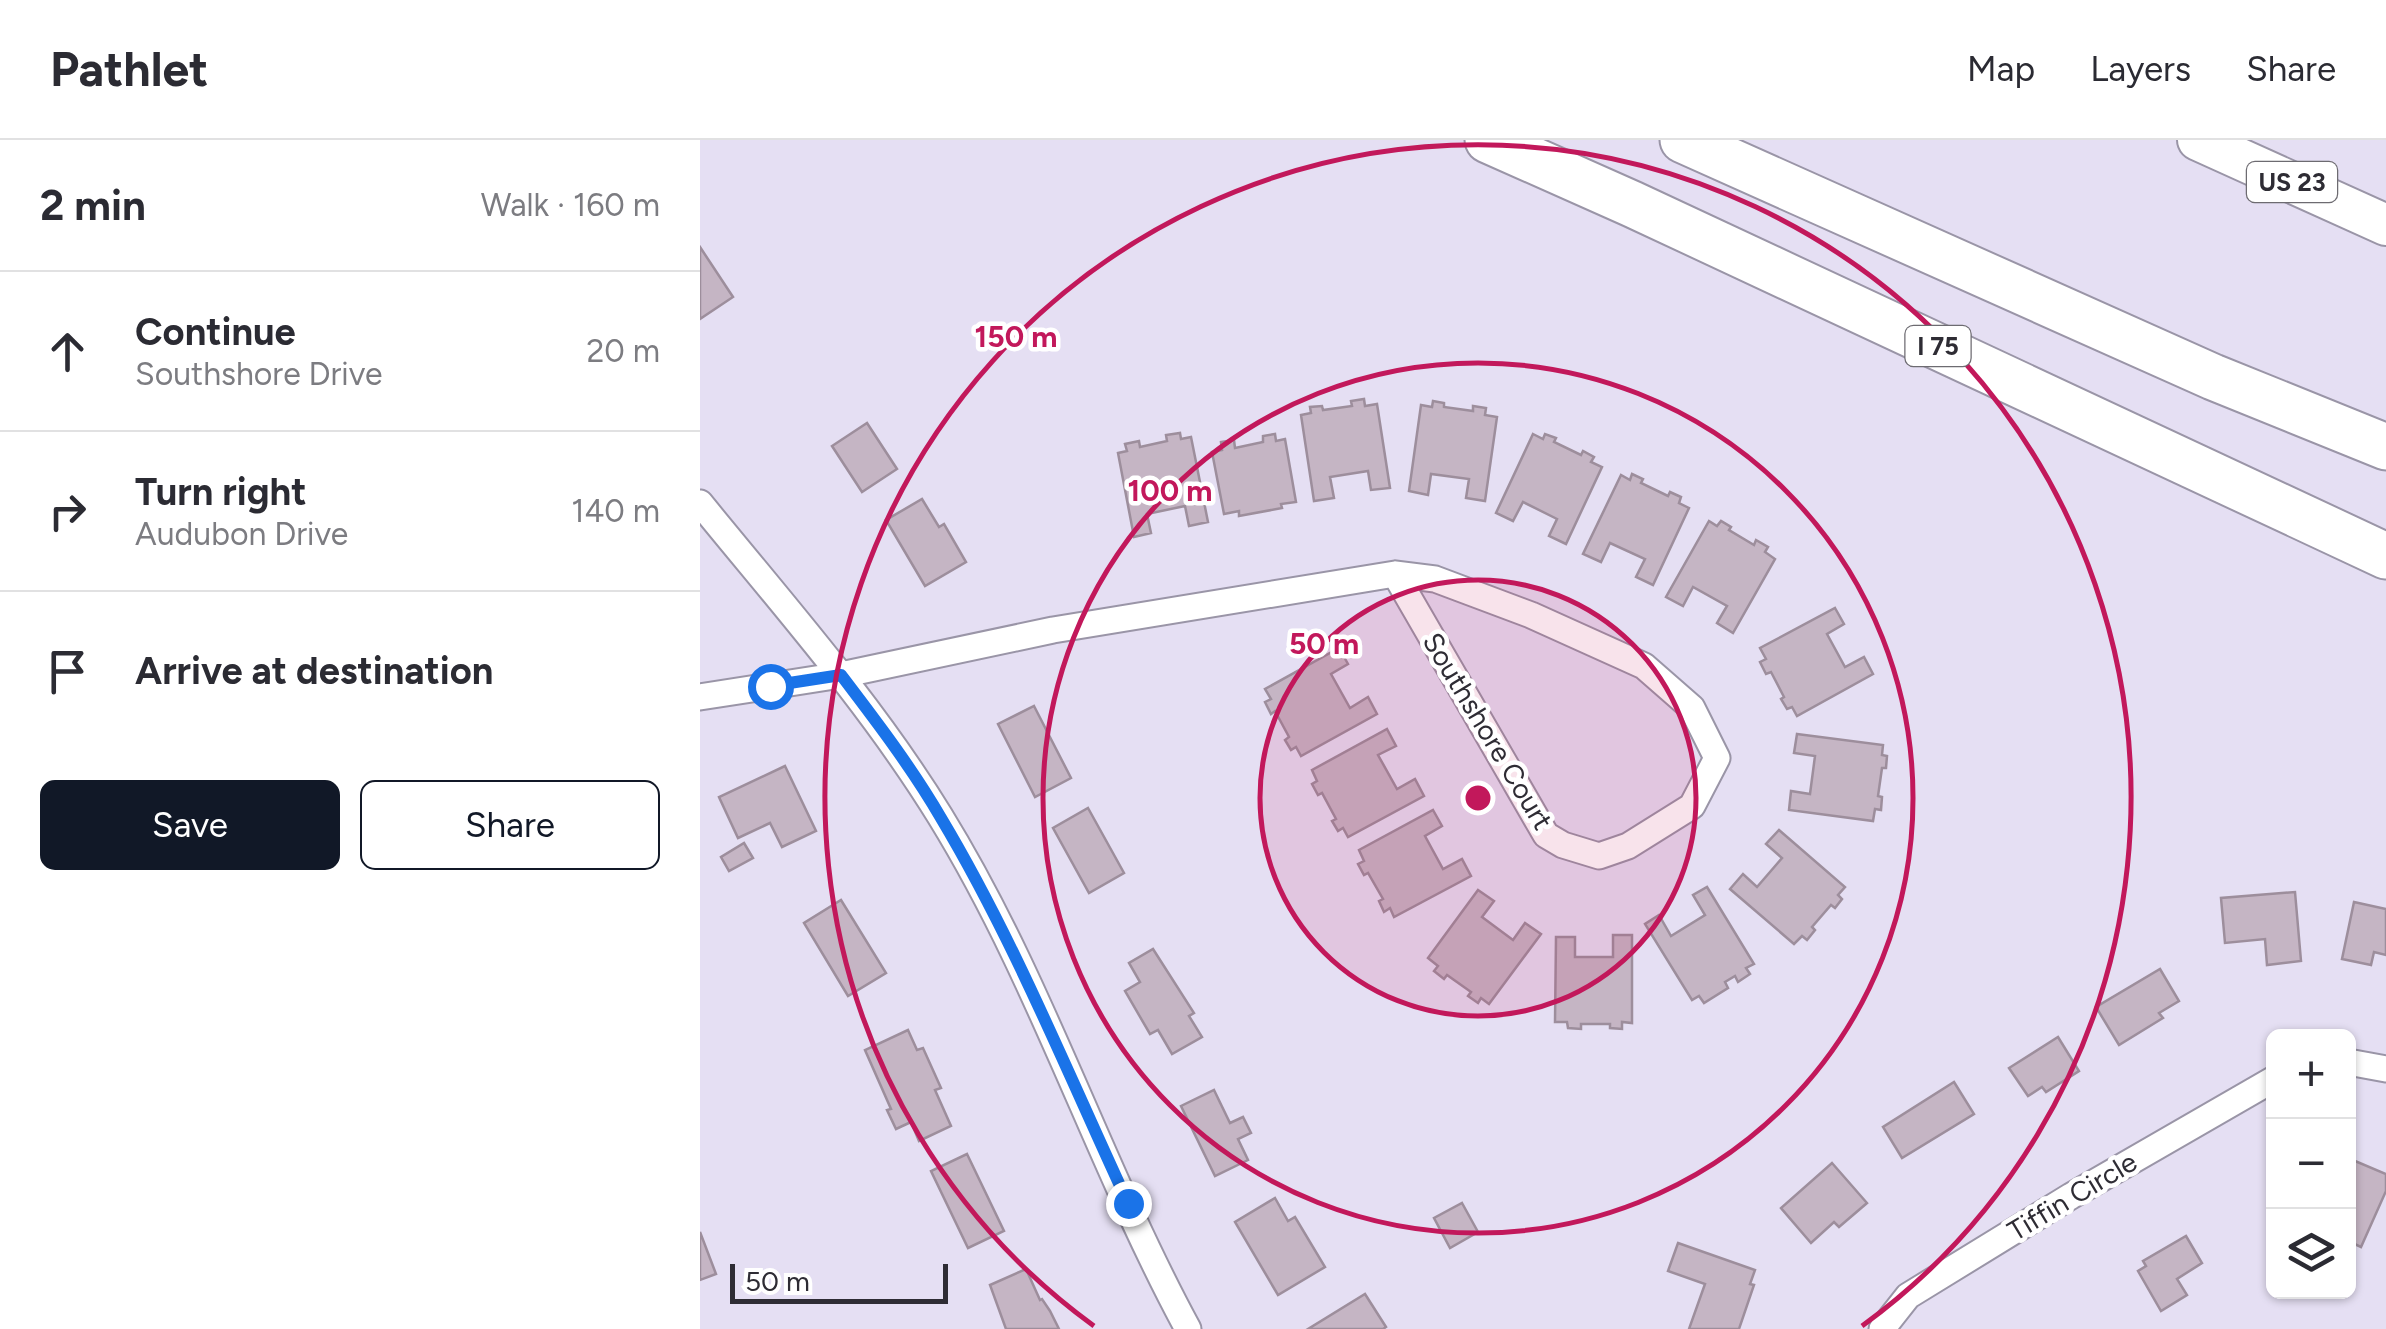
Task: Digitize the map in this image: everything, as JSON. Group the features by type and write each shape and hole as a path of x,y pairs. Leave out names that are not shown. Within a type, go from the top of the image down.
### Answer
{"highway":[{"name":"I 75","path":"1488,140 2386,556"},
{"path":"1683,140 2212,377 2386,447"}],"main road":[{"name":"US 23","path":"2198,140 2386,225"}],"street":[{"path":"700,503 841,675 941,818 1004,934 1188,1329"},
{"name":"Southshore Court","path":"700,697 841,675 1053,630 1395,574 1451,585 1531,615 1644,666 1692,708 1716,758 1692,806 1628,846 1599,856 1562,845 1546,834 1395,574"},
{"path":"2356,1063 2386,1069"},
{"name":"Tiffin Circle","path":"1882,1329 1908,1296 2266,1084"}],"building":[{"path":"700,247 733,297 700,319"},
{"path":"1364,399 1365,406 1377,404 1390,488 1371,490 1368,471 1330,477 1334,498 1314,501 1301,415 1311,413 1310,407 1322,406 1323,410 1352,406 1351,401"},
{"path":"1433,401 1444,403 1444,407 1473,411 1473,406 1486,408 1485,415 1497,417 1485,501 1466,498 1469,479 1431,474 1428,495 1409,491 1421,405 1432,407"},
{"path":"867,423 897,469 862,492 832,446"},
{"path":"1180,433 1181,439 1191,437 1208,522 1189,526 1185,506 1147,514 1151,533 1134,537 1118,453 1127,451 1125,444 1139,441 1140,447 1167,441 1166,435"},
{"path":"1275,434 1276,441 1285,439 1296,502 1239,516 1239,511 1224,514 1212,452 1222,450 1221,442 1234,440 1235,448 1263,442 1263,436"},
{"path":"1533,434 1543,439 1545,434 1556,438 1554,442 1581,455 1583,451 1594,457 1591,462 1602,467 1566,544 1549,536 1557,519 1523,502 1513,521 1496,513"},
{"path":"1632,474 1668,496 1670,492 1681,497 1679,503 1689,508 1653,585 1636,577 1645,559 1610,543 1601,562 1583,554 1621,475 1630,480"},
{"path":"922,499 939,527 944,524 966,562 925,586 886,520"},
{"path":"1709,521 1717,526 1721,521 1754,545 1756,540 1768,547 1765,552 1775,559 1733,633 1717,623 1727,606 1693,587 1683,606 1666,597"},
{"path":"1835,608 1844,624 1827,634 1845,667 1864,657 1873,674 1797,716 1781,699 1784,697 1771,672 1766,674 1760,662 1766,659 1760,648"},
{"path":"1339,648 1348,664 1331,674 1350,708 1368,697 1377,714 1301,756 1285,740 1289,737 1275,711 1271,714 1265,702 1271,699 1265,689"},
{"path":"1034,706 1071,778 1035,797 998,724"},
{"path":"1387,729 1396,746 1378,755 1397,789 1415,779 1424,796 1348,837 1343,828 1338,831 1322,793 1318,795 1312,784 1317,781 1312,770"},
{"path":"1797,734 1883,745 1882,755 1887,756 1878,796 1882,797 1881,810 1875,809 1873,821 1789,810 1791,791 1810,794 1815,756 1794,753"},
{"path":"785,766 816,831 782,847 770,823 738,838 719,797"},
{"path":"1088,808 1124,873 1089,893 1053,828"},
{"path":"1433,810 1442,826 1425,836 1443,869 1462,859 1471,876 1394,917 1390,908 1384,912 1379,901 1383,899 1358,864 1364,861 1359,850"},
{"path":"1779,830 1845,887 1838,895 1842,899 1835,908 1831,905 1812,927 1815,930 1807,940 1802,936 1794,944 1730,889 1743,874 1757,887 1782,858 1766,844"},
{"path":"744,843 753,858 729,871 721,857"},
{"path":"1707,887 1754,964 1746,968 1750,974 1738,982 1735,976 1725,982 1728,988 1704,1003 1699,996 1692,1000 1645,924 1659,915 1671,936 1705,915 1693,895"},
{"path":"1478,890 1494,901 1482,917 1513,940 1525,923 1541,934 1489,1004 1481,998 1478,1003 1468,996 1471,992 1447,975 1444,979 1434,971 1438,966 1428,958"},
{"path":"2295,892 2301,961 2267,965 2265,939 2225,943 2221,898"},
{"path":"841,900 886,973 848,996 804,923"},
{"path":"2354,902 2386,909 2386,955 2374,952 2371,965 2342,959"},
{"path":"1613,935 1632,935 1632,1023 1622,1022 1622,1029 1610,1028 1610,1024 1581,1024 1581,1029 1568,1028 1567,1022 1555,1022 1556,937 1575,937 1575,957 1613,957"},
{"path":"1153,949 1194,1013 1189,1016 1202,1037 1172,1054 1158,1030 1150,1034 1125,991 1140,982 1129,963"},
{"path":"2160,969 2179,1001 2159,1013 2163,1018 2119,1045 2096,1007"},
{"path":"908,1030 917,1050 923,1048 941,1088 935,1090 951,1126 919,1141 911,1122 896,1129 865,1050"},
{"path":"2058,1037 2079,1071 2046,1092 2042,1087 2028,1096 2009,1068"},
{"path":"1954,1082 1974,1114 1902,1158 1883,1127"},
{"path":"1214,1090 1230,1123 1243,1117 1251,1133 1238,1139 1248,1160 1215,1176 1181,1106"},
{"path":"967,1154 1004,1231 968,1248 931,1171"},
{"path":"2356,1161 2386,1174 2386,1191 2361,1247 2356,1245"},
{"path":"1832,1163 1867,1203 1839,1227 1834,1222 1811,1243 1781,1208"},
{"path":"1275,1198 1288,1221 1295,1217 1325,1267 1278,1295 1235,1222"},
{"path":"1462,1203 1478,1232 1450,1248 1434,1218"},
{"path":"700,1232 716,1274 700,1280"},
{"path":"2186,1236 2202,1263 2177,1279 2187,1295 2161,1311 2138,1271 2146,1266 2143,1261"},
{"path":"1678,1243 1755,1270 1739,1329 1689,1329 1705,1284 1668,1271"},
{"path":"1026,1269 1059,1329 1006,1329 990,1285"},
{"path":"1365,1294 1386,1327 1383,1329 1308,1329"}],"route":[{"path":"770,686 841,675 876,721 941,818 1004,934 1128,1203"}]}
